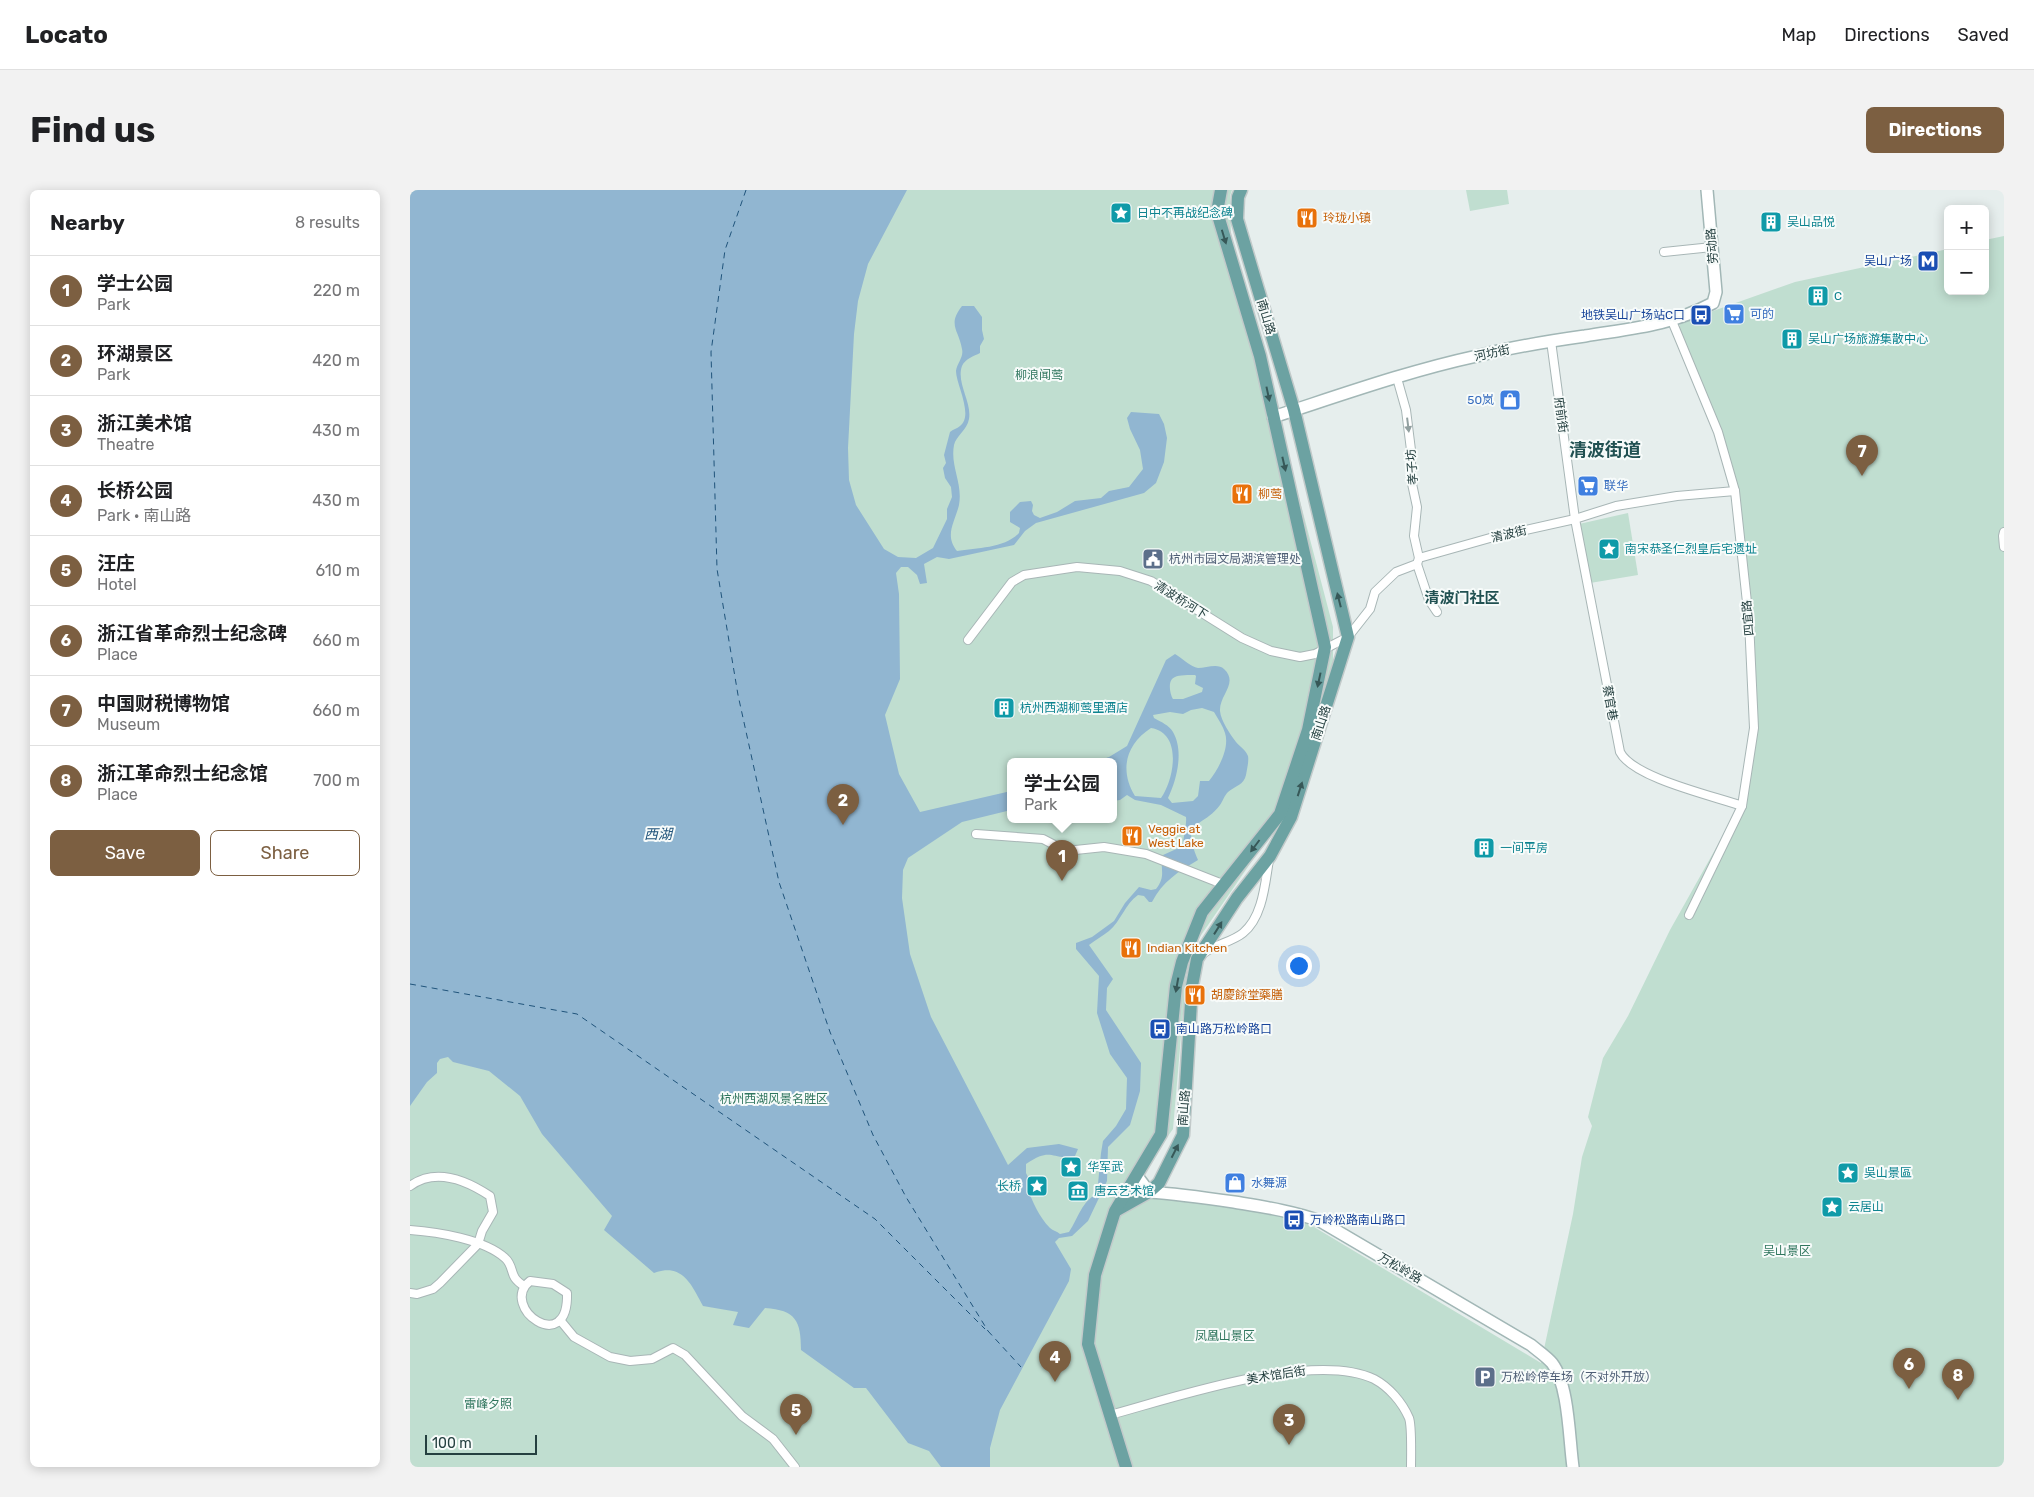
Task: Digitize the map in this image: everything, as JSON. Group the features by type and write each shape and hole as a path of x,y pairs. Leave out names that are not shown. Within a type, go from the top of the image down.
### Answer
{"main road":[{"name":"南山路","path":"1126,1467 1088,1344 1095,1275 1115,1211 1162,1134 1176,986 1182,962 1202,912 1280,814 1308,730 1325,647 1260,356 1217,212 1221,190"},
{"name":"南山路","path":"1115,1211 1149,1192 1159,1183 1183,1135 1192,986 1197,959 1237,898 1270,856 1291,817 1348,637 1294,410 1237,219 1238,197 1241,190"}],"street":[{"name":"劳动路","path":"1707,190 1716,281 1713,303"},
{"path":"1664,252 1712,247"},
{"name":"河坊街","path":"1273,417 1397,378 1477,356 1551,341 1652,326 1672,321 1713,303"},
{"name":"四宜路","path":"1672,321 1718,432 1734,492 1750,621 1754,728 1742,806 1689,914"},
{"name":"府前街","path":"1551,341 1574,519"},
{"name":"孝子坊","path":"1397,378 1406,410 1411,450 1411,479 1416,507 1414,536 1418,561 1429,600 1437,612"},
{"name":"清波街","path":"1325,647 1348,637 1370,609 1374,592 1396,572 1418,561 1490,538 1574,519 1616,506 1677,496 1734,492"},
{"name":"蔡官巷","path":"1574,519 1616,739 1624,760 1655,777 1742,806"},
{"path":"2004,532 2004,547"},
{"name":"清波桥河下","path":"968,640 1012,582 1024,575 1077,567 1120,571 1151,581 1242,638 1271,651 1300,657 1315,654 1325,647"},
{"path":"1197,959 1214,946 1243,934 1255,919 1263,896 1275,819"},
{"path":"976,834 1042,839 1066,851 1104,847 1146,854 1225,885"},
{"path":"1137,1176 1149,1192"},
{"path":"410,1186 426,1177 455,1178 490,1196 493,1212 482,1230 478,1244 433,1289 418,1294 410,1293"},
{"name":"万松岭路","path":"1149,1192 1188,1195 1274,1208 1299,1213 1320,1221 1531,1345 1552,1364 1559,1377 1564,1394 1573,1467"},
{"path":"410,1230 442,1232 495,1251 506,1258 512,1265 515,1279 524,1286"},
{"path":"530,1281 553,1284 567,1293 567,1303 560,1320 551,1325 541,1324 530,1318 524,1307 522,1293 524,1286 530,1281"},
{"path":"560,1320 574,1337 610,1357 630,1361 652,1359 673,1348 685,1356 742,1416 773,1439 795,1467"},
{"name":"美术馆后街","path":"1110,1415 1177,1396 1274,1373 1309,1369 1348,1372 1372,1378 1390,1390 1409,1419 1411,1467"}],"green space":[{"name":"杭州西湖风景名胜区","path":"410,190 1232,190 1230,196 1231,238 1333,627 1333,667 1289,807 1195,944 1187,967 1173,1129 1127,1193 1262,1211 1309,1224 1541,1363 1573,1214 1582,1157 1592,1126 1588,1117 1603,1058 1628,1016 1670,930 1746,791 1755,690 1728,458 1675,332 1682,322 1795,282 1944,250 1944,295 1989,295 1989,239 2004,236 2004,1467 410,1467"},
{"path":"1466,190 1507,190 1509,204 1470,211"},
{"path":"1628,513 1638,575 1590,583 1579,524"}],"water":[{"name":"西湖","path":"410,190 907,190 868,264 858,301 854,334 848,448 849,480 856,505 884,549 898,557 916,558 933,548 947,519 947,509 952,497 951,487 945,478 943,468 946,463 944,455 950,432 960,426 964,421 965,415 956,371 962,352 961,342 955,328 955,318 962,306 974,306 982,317 984,339 980,346 980,353 965,361 961,372 969,419 955,442 953,453 960,497 951,539 957,551 999,544 1013,538 1019,533 1020,528 1010,522 1010,512 1020,502 1031,501 1034,515 1040,518 1057,512 1075,501 1101,498 1109,491 1129,487 1143,469 1140,450 1127,418 1131,412 1159,414 1164,424 1167,438 1164,462 1156,483 1144,493 1036,523 1025,531 1014,545 949,559 937,557 924,564 927,583 920,584 917,575 908,567 901,567 896,573 899,594 900,679 885,715 899,774 920,812 1007,792 1007,811 962,822 908,858 903,870 902,898 910,954 931,1017 1008,1165 1027,1148 1059,1144 1078,1149 1075,1156 1047,1155 1026,1164 1026,1173 1031,1183 1027,1188 1034,1204 1046,1224 1060,1234 1069,1232 1084,1205 1097,1194 1103,1141 1116,1126 1126,1109 1127,1078 1110,1054 1097,1013 1099,976 1076,949 1076,943 1092,937 1114,921 1125,903 1139,887 1151,890 1156,889 1162,876 1163,855 1183,846 1186,824 1186,817 1161,805 1135,800 1127,795 1117,800 1117,758 1106,758 1127,746 1166,660 1175,654 1195,667 1219,666 1228,674 1229,684 1222,700 1220,711 1224,723 1248,756 1246,775 1243,781 1228,792 1213,813 1195,826 1192,831 1193,847 1198,860 1172,878 1152,902 1149,902 1144,896 1138,895 1113,927 1089,945 1113,979 1107,988 1106,1010 1141,1063 1140,1091 1130,1125 1108,1147 1107,1181 1088,1221 1072,1236 1059,1238 1055,1242 1071,1269 1069,1281 1000,1410 990,1448 990,1467 941,1467 929,1451 908,1443 866,1388 854,1388 801,1350 798,1324 795,1319 784,1311 765,1308 749,1328 733,1325 738,1312 703,1306 690,1283 679,1273 664,1270 654,1273 604,1230 612,1216 542,1134 520,1096 489,1071 453,1062 448,1057 440,1059 437,1063 437,1073 427,1082 410,1106","holes":["1179,676 1196,676 1195,684 1203,688 1202,692 1183,699 1173,699 1170,687 1172,679","1202,708 1214,712 1222,725 1226,739 1225,752 1209,781 1200,781 1198,796 1193,801 1172,803 1168,798 1178,765 1178,748 1173,732 1165,724 1154,718 1153,715 1170,712 1183,714","1151,728 1161,732 1168,739 1172,748 1172,769 1166,790 1161,798 1135,796 1127,777 1126,767 1131,750 1142,734"]}],"ferry route":[{"path":"746,190 725,250 711,352 717,569 738,695 779,882 830,1032 873,1135 906,1197 988,1331"},
{"path":"410,984 577,1014 875,1219 985,1329"},
{"path":"988,1331 1021,1367"}],"place":[{"name":"日中不再战纪念碑","path":"1121,213"},
{"name":"玲珑小镇","path":"1307,218"},
{"name":"吴山品悦","path":"1771,222"},
{"name":"吴山广场","path":"1928,261"},
{"name":"C","path":"1818,296"},
{"name":"可的","path":"1734,314"},
{"name":"地铁吴山广场站C口","path":"1701,315"},
{"name":"吴山广场旅游集散中心","path":"1792,339"},
{"name":"50岚","path":"1510,400"},
{"name":"中国财税博物馆","path":"1862,476"},
{"name":"联华","path":"1588,486"},
{"name":"柳莺","path":"1242,494"},
{"name":"南宋恭圣仁烈皇后宅遗址","path":"1609,549"},
{"name":"杭州市园文局湖滨管理处","path":"1153,559"},
{"name":"杭州西湖柳莺里酒店","path":"1004,708"},
{"name":"环湖景区","path":"843,825"},
{"name":"Veggie at West Lake","path":"1132,836"},
{"name":"一间平房","path":"1484,848"},
{"name":"学士公园","path":"1062,881"},
{"name":"Indian Kitchen","path":"1131,948"},
{"name":"胡慶餘堂藥膳","path":"1195,995"},
{"name":"南山路万松岭路口","path":"1160,1029"},
{"name":"华军武","path":"1071,1167"},
{"name":"吳山景區","path":"1848,1173"},
{"name":"水舞源","path":"1235,1183"},
{"name":"长桥","path":"1037,1186"},
{"name":"唐云艺术馆","path":"1078,1191"},
{"name":"云居山","path":"1832,1207"},
{"name":"万岭松路南山路口","path":"1294,1220"},
{"name":"万松岭停车场（不对外开放）","path":"1485,1377"},
{"name":"长桥公园","path":"1055,1382"},
{"name":"浙江省革命烈士纪念碑","path":"1909,1389"},
{"name":"浙江革命烈士纪念馆","path":"1958,1400"},
{"name":"汪庄","path":"796,1435"},
{"name":"浙江美术馆","path":"1289,1445"}],"district":[{"name":"清波街道","path":"1605,450"},
{"name":"清波门社区","path":"1462,598"}],"park label":[{"name":"柳浪闻莺","path":"1039,375"},
{"name":"吴山景区","path":"1787,1251"},
{"name":"凤凰山景区","path":"1225,1336"},
{"name":"雷峰夕照","path":"488,1404"}]}
